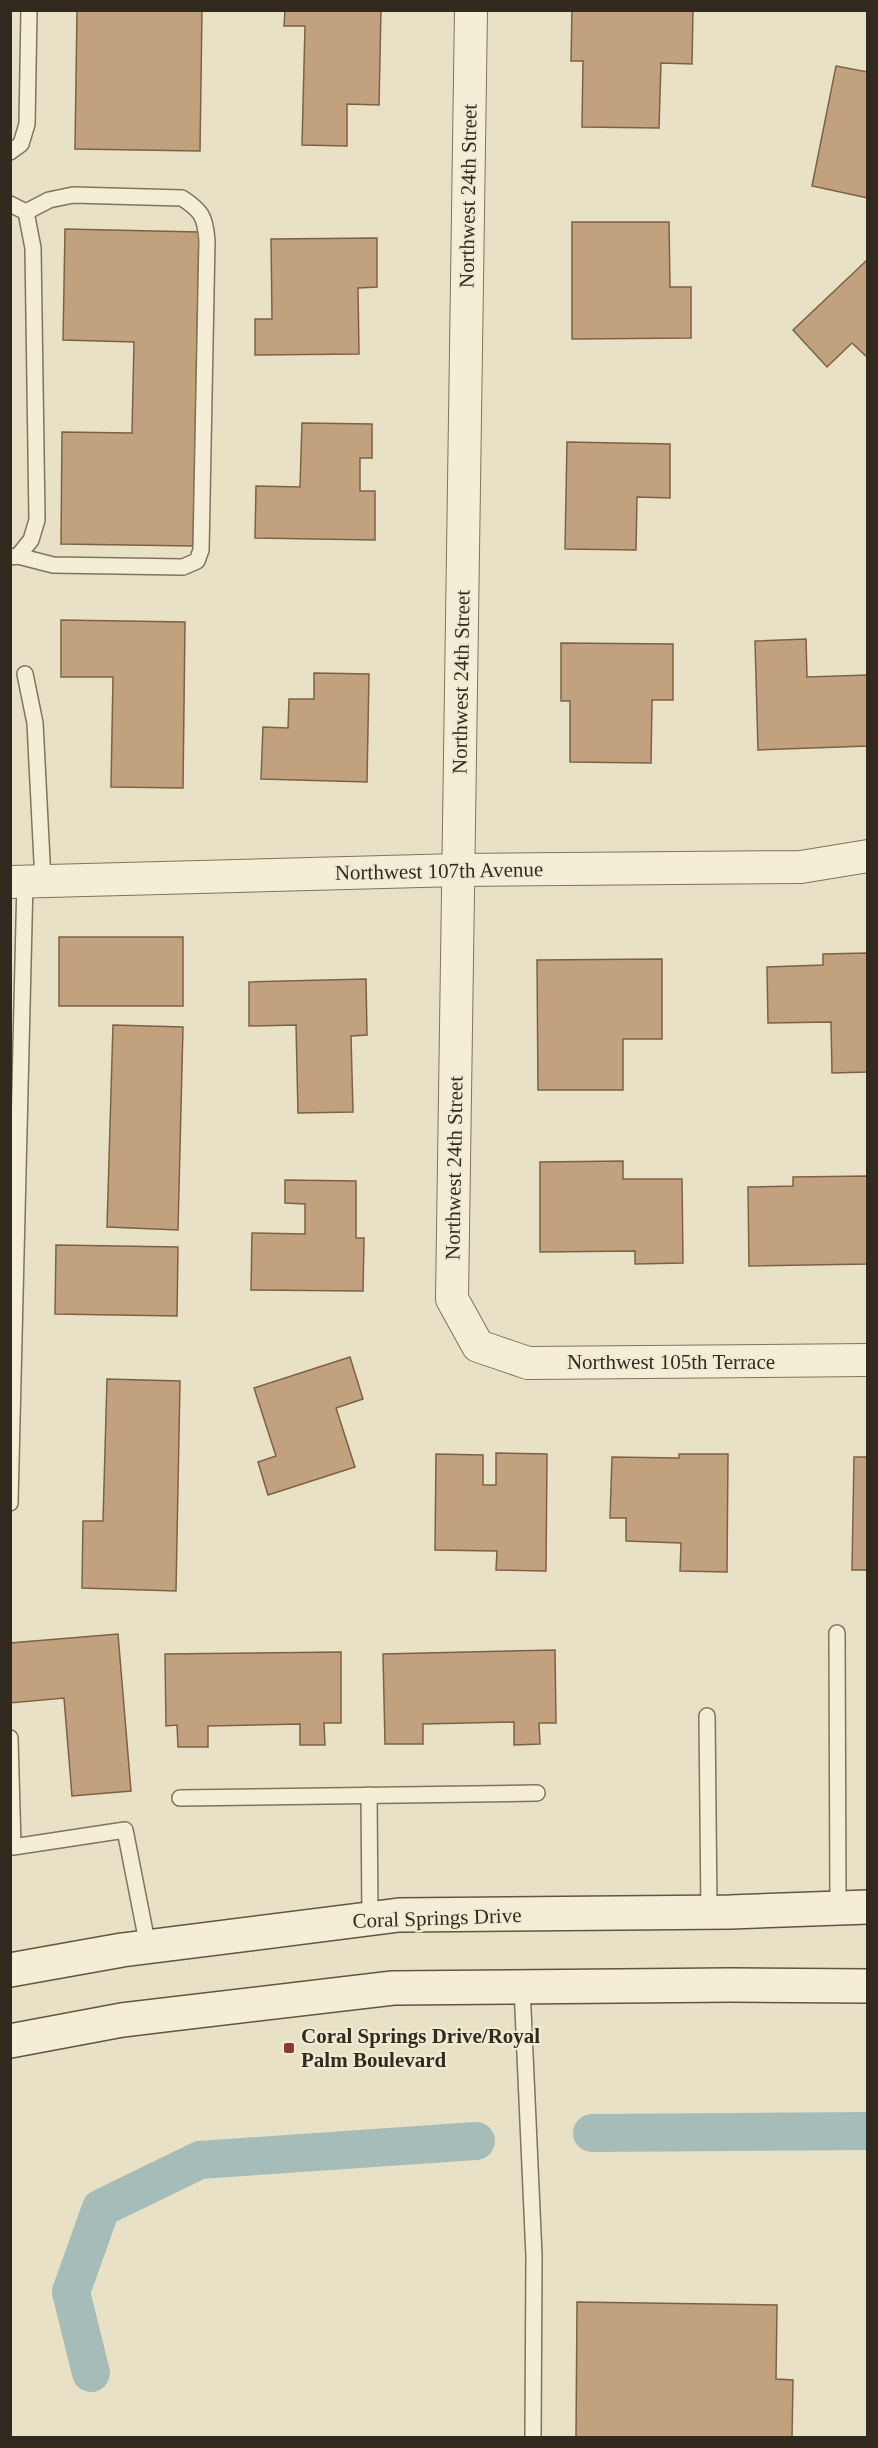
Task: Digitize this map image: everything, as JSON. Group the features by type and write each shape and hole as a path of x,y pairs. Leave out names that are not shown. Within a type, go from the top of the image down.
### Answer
{"main road":[{"name":"Coral Springs Drive","path":"10,1970 148,1947 399,1915 853,1908"},
{"path":"10,2041 122,2020 393,1988 867,1986"}],"street":[{"name":"Northwest 24th Street","path":"471,10 452,1299 478,1346"},
{"name":"Northwest 107th Avenue","path":"26,881 458,870 801,867 867,856"},
{"name":"Northwest 105th Terrace","path":"478,1346 528,1363 867,1360"}],"lane":[{"path":"10,152 21,144 27,124 29,10"},
{"path":"14,556 53,565 183,567 197,561 202,538 207,240 205,220 196,207 182,198 73,195 49,200 26,212"},
{"path":"10,204 26,212"},
{"path":"14,556 31,540 37,520 33,248 26,212"},
{"path":"10,1503 26,881 35,723 25,674"},
{"path":"837,1633 853,1908"},
{"path":"707,1716 709,1912"},
{"path":"10,1738 13,1847 125,1830 148,1947"},
{"path":"180,1798 537,1793"},
{"path":"369,1795 370,1918"},
{"path":"522,1987 534,2256 533,2438"}],"building":[{"path":"77,10 202,10 200,151 75,149"},
{"path":"285,10 381,10 379,105 347,104 347,146 302,145 305,26 284,26"},
{"path":"572,10 693,10 692,64 661,63 659,128 582,127 583,61 571,61"},
{"path":"836,66 868,72 868,198 812,186"},
{"path":"572,222 669,222 670,287 691,287 691,338 572,339"},
{"path":"65,229 199,232 193,546 61,544 62,432 132,433 134,342 63,340"},
{"path":"377,238 377,287 358,288 359,354 255,355 255,319 272,319 271,239"},
{"path":"866,261 868,263 868,358 852,343 827,367 793,330"},
{"path":"302,423 372,424 372,458 360,458 360,491 375,491 375,540 255,538 256,486 300,487"},
{"path":"567,442 670,444 670,498 637,497 636,550 565,549"},
{"path":"61,620 185,622 183,788 111,787 113,677 61,677"},
{"path":"806,639 807,677 868,675 868,746 758,750 755,641"},
{"path":"561,643 673,644 673,700 652,700 651,763 570,762 570,701 561,701"},
{"path":"314,673 369,674 367,782 261,779 263,727 288,728 289,699 314,699"},
{"path":"59,937 183,937 183,1006 59,1006"},
{"path":"868,953 868,1072 832,1073 831,1022 768,1023 767,967 823,965 823,954"},
{"path":"662,959 662,1039 623,1039 623,1090 538,1090 537,960"},
{"path":"366,979 367,1035 351,1036 353,1112 298,1113 296,1025 249,1026 249,982"},
{"path":"113,1025 183,1027 178,1230 107,1227"},
{"path":"623,1161 623,1179 682,1179 683,1263 635,1264 635,1251 540,1252 540,1162"},
{"path":"868,1176 868,1264 749,1266 748,1187 793,1186 793,1177"},
{"path":"285,1180 356,1181 356,1238 364,1238 363,1291 251,1290 252,1233 305,1234 305,1204 285,1203"},
{"path":"56,1245 178,1247 177,1316 55,1314"},
{"path":"350,1357 363,1399 336,1408 355,1467 268,1495 258,1462 276,1456 254,1388"},
{"path":"107,1379 180,1381 176,1591 82,1588 83,1521 103,1521"},
{"path":"496,1453 547,1454 546,1571 496,1570 497,1551 435,1550 436,1454 483,1455 483,1485 496,1485"},
{"path":"679,1454 728,1454 727,1572 680,1571 681,1543 626,1541 626,1518 610,1518 612,1457 679,1458"},
{"path":"854,1457 868,1457 868,1570 852,1570"},
{"path":"118,1634 131,1791 72,1796 64,1698 10,1703 10,1643"},
{"path":"555,1650 556,1723 539,1723 540,1744 514,1745 514,1722 423,1724 423,1744 385,1744 383,1654"},
{"path":"341,1652 341,1723 324,1723 325,1745 300,1745 300,1724 208,1726 208,1747 178,1747 177,1725 166,1726 165,1654"},
{"path":"577,2302 777,2305 776,2379 793,2380 792,2438 576,2438"}],"waterway":[{"path":"592,2133 868,2131"},
{"path":"91,2373 71,2292 101,2208 200,2160 476,2141"}],"place":[{"name":"Coral Springs Drive/Royal Palm Boulevard","path":"289,2048"}]}
